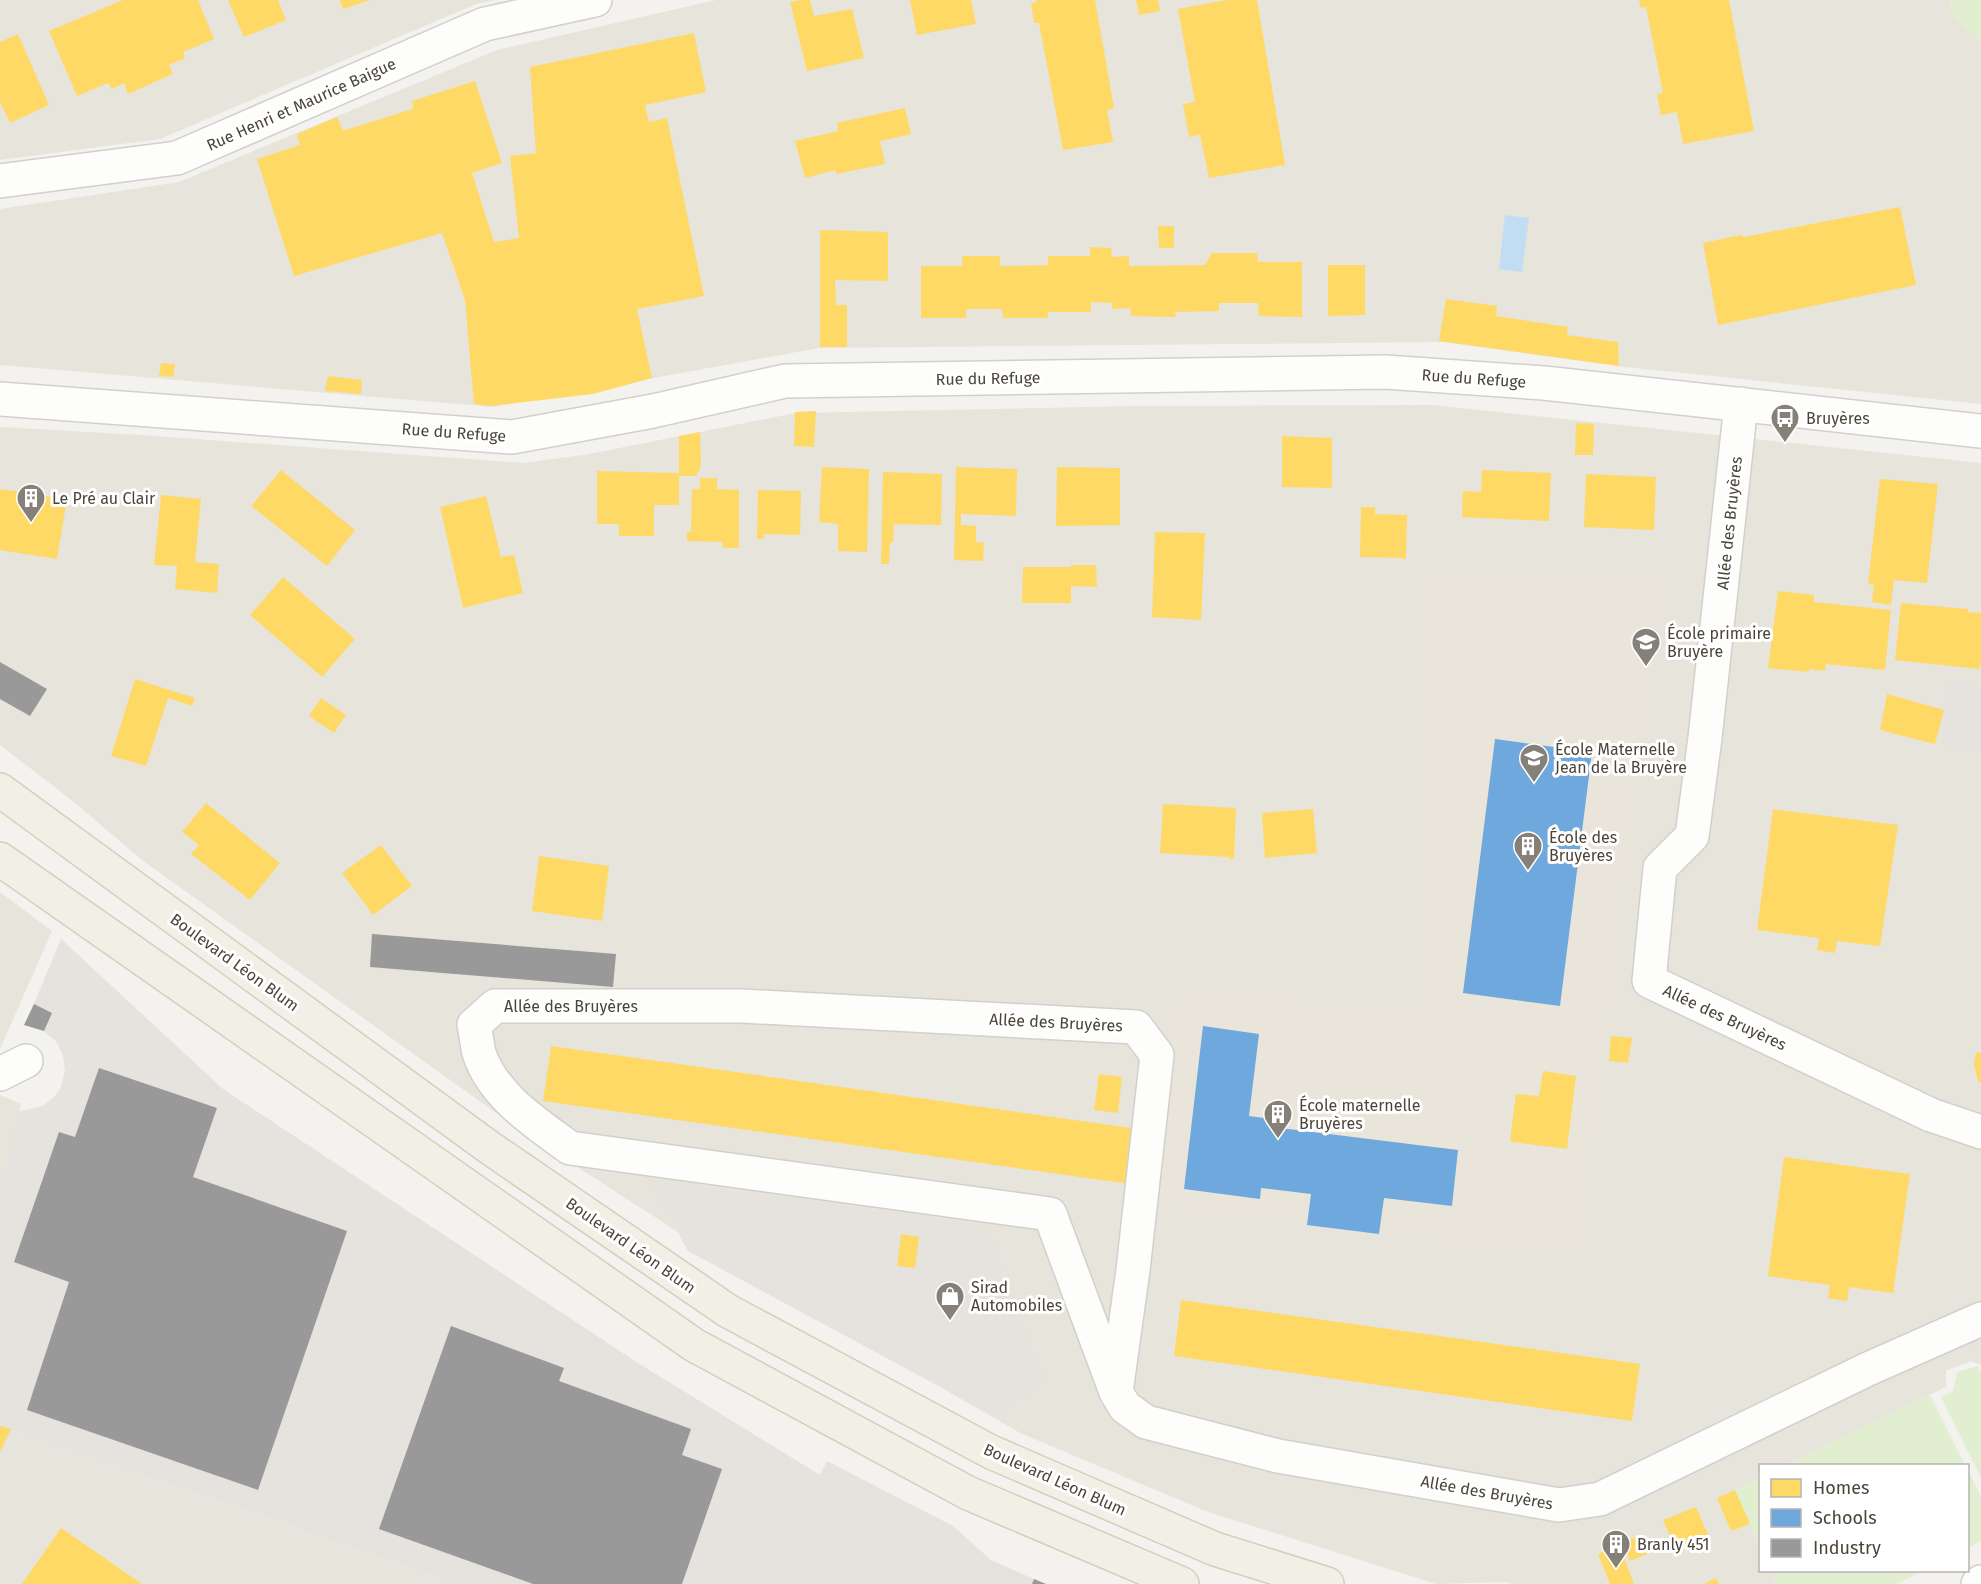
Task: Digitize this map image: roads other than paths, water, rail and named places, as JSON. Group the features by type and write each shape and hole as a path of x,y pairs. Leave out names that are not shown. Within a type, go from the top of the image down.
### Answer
{"main road":[{"name":"Boulevard Léon Blum","path":"0,790 490,1148 728,1311 991,1452 1215,1549 1327,1584"},
{"path":"0,859 694,1345 968,1493 1182,1584"}],"street":[{"name":"Rue Henri et Maurice Baigue","path":"0,181 177,158 485,24 595,0"},
{"name":"Rue du Refuge","path":"0,399 512,437 653,411 786,381 1384,372 1544,383 1981,431"},
{"name":"Allée des Bruyères","path":"1741,404 1707,726 1692,836 1660,868 1649,981 1931,1115 1981,1132"},
{"name":"Allée des Bruyères","path":"1116,1392 1133,1270 1157,1055 1136,1027 719,1006 495,1006 474,1025 480,1054 498,1088 530,1119 570,1148 1050,1214 1116,1392 1125,1407 1146,1422 1278,1456 1558,1505 1600,1498 1868,1369 1981,1319"}],"water":[{"path":"1505,215 1529,218 1522,272 1499,269"}],"place":[{"name":"Bruyères","path":"1785,444"},
{"name":"Le Pré au Clair","path":"31,524"},
{"name":"École primaire Bruyère","path":"1646,668"},
{"name":"École Maternelle Jean de la Bruyère","path":"1534,784"},
{"name":"École des Bruyères","path":"1528,872"},
{"name":"École maternelle Bruyères","path":"1278,1140"},
{"name":"Sirad Automobiles","path":"950,1322"},
{"name":"Branly 451","path":"1616,1570"}]}
